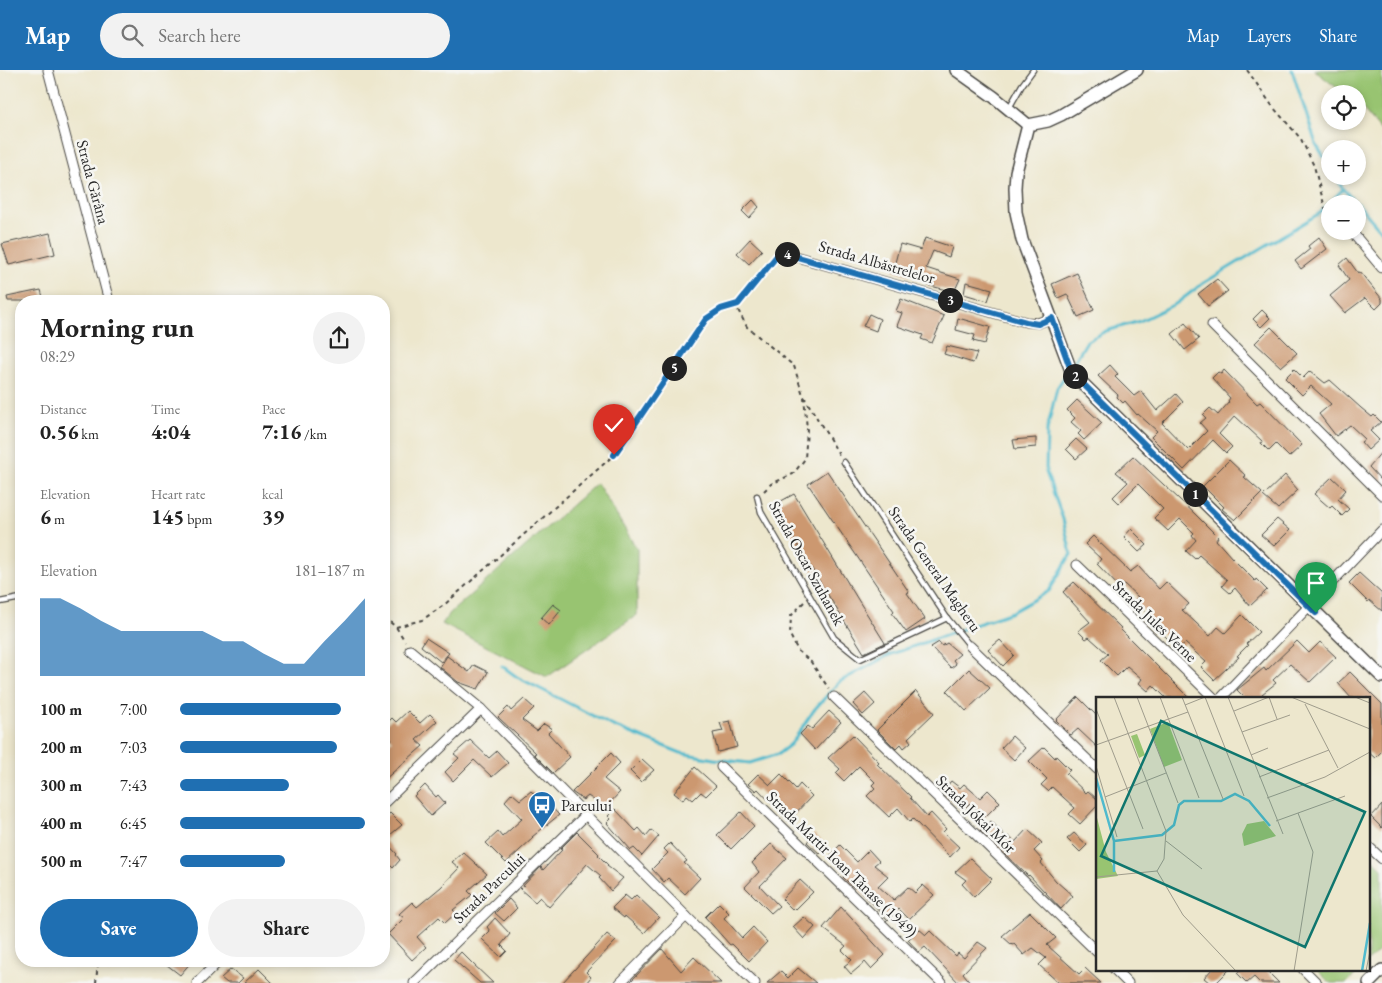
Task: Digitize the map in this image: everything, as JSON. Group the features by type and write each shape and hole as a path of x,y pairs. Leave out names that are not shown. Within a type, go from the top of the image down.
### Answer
{"street":[{"name":"Strada Gărâna","path":"48,70 107,295"},
{"path":"956,70 994,97 1028,125 1048,121 1061,115 1137,70"},
{"path":"1028,125 1016,172 1016,212 1022,240 1072,373 1382,677"},
{"path":"1359,240 1382,268"},
{"name":"Strada Albăstrelelor","path":"780,252 1026,322 1038,324 1052,318"},
{"path":"1212,325 1382,495"},
{"path":"1221,697 1382,530"},
{"name":"Strada Jules Verne","path":"1076,565 1213,697"},
{"name":"Strada General Magheru","path":"970,646 1096,768"},
{"path":"410,650 481,709 686,916 756,983"},
{"name":"Strada Jókai Mór","path":"834,697 1096,951"},
{"path":"390,797 481,709"},
{"name":"Strada Martir Ioan Tănase (1949)","path":"721,767 942,983"},
{"name":"Strada Parcului","path":"414,983 586,815"},
{"path":"1370,848 1382,859"},
{"path":"620,983 686,916"},
{"path":"197,983 213,967"},
{"path":"1115,970 1128,983"},
{"path":"1304,970 1317,983"},
{"path":"1369,983 1382,970"}],"lane":[{"path":"1009,110 1022,85 1033,70"},
{"name":"Strada General Magheru","path":"844,462 947,618 970,646"},
{"name":"Strada Oscar Szuhanek","path":"757,496 761,512 834,638 860,659 947,618"},
{"path":"0,602 15,599"}],"path":[{"path":"1247,70 1273,107 1301,138 1314,166 1322,195"},
{"path":"396,626 422,620 444,605 614,455 706,319 721,309 738,304 780,252"},
{"path":"738,304 738,310 747,327 794,366 803,395 806,430 805,459 793,474 771,484 757,496"},
{"path":"803,395 844,462"},
{"path":"810,596 791,616 790,635 798,651 811,662 834,697"},
{"path":"390,622 396,626 410,650"},
{"path":"96,983 97,967"}],"green space":[{"path":"1314,70 1382,70 1382,132 1366,113 1366,85 1333,85"},
{"path":"597,483 637,549 637,615 547,677 442,624 450,613"},
{"path":"1370,857 1382,868 1382,948 1370,960"},
{"path":"1317,970 1360,970 1347,983 1330,983"}],"building":[{"path":"753,200 759,207 749,218 742,211"},
{"path":"50,233 55,254 9,265 2,244"},
{"path":"1319,237 1327,249 1301,269 1295,261 1310,249 1308,246"},
{"path":"925,238 952,247 949,257 933,251 926,268 960,279 954,292 927,285 929,281 893,270 900,244 921,250"},
{"path":"750,239 762,250 749,264 737,253"},
{"path":"1347,258 1382,299 1382,303 1376,309 1365,298 1345,313 1330,296 1349,280 1339,265"},
{"path":"1077,273 1094,310 1078,317 1067,294 1058,298 1052,284"},
{"path":"1217,279 1228,291 1208,306 1198,294"},
{"path":"966,282 992,289 988,301 964,294"},
{"path":"41,290 42,295 17,295"},
{"path":"15,295 15,301 8,301 7,297"},
{"path":"901,299 944,316 932,343 921,339 923,335 897,326 902,313 896,311"},
{"path":"1262,310 1270,318 1261,327 1253,319"},
{"path":"869,314 880,319 876,331 863,326"},
{"path":"958,318 990,327 985,344 973,341 975,335 956,330"},
{"path":"1185,323 1199,339 1185,350 1172,334"},
{"path":"1271,327 1297,353 1281,367 1255,343"},
{"path":"947,346 977,353 973,363 944,354"},
{"path":"1110,365 1118,374 1115,377 1134,396 1141,391 1157,411 1176,394 1183,402 1162,423 1188,450 1207,431 1200,423 1206,418 1203,415 1210,408 1218,415 1229,402 1230,398 1212,378 1218,372 1221,374 1224,370 1257,404 1260,402 1302,445 1289,457 1276,444 1269,451 1261,443 1262,441 1235,416 1219,434 1232,447 1226,453 1213,440 1184,470 1151,437 1157,431 1137,415 1125,401 1123,403 1117,397 1118,395 1098,376"},
{"path":"1294,369 1303,378 1310,371 1325,383 1330,380 1372,417 1374,415 1381,422 1370,431 1379,440 1368,450 1361,442 1365,439 1350,425 1336,436 1319,414 1331,404 1311,386 1302,395 1285,378"},
{"path":"1077,400 1102,423 1084,440 1078,434 1081,431 1071,422 1075,418 1067,410"},
{"path":"1036,438 1036,447 1015,449 1013,440"},
{"path":"1076,439 1087,449 1076,459 1066,449"},
{"path":"1382,451 1382,481 1369,467"},
{"path":"1133,456 1218,537 1216,540 1232,558 1267,590 1250,606 1235,588 1230,593 1222,586 1227,580 1199,555 1195,559 1186,551 1196,540 1192,535 1194,533 1180,519 1168,531 1154,518 1163,509 1138,484 1119,503 1113,497 1128,482 1116,472"},
{"path":"1229,460 1262,493 1235,520 1222,509 1224,507 1203,486"},
{"path":"827,471 909,592 907,593 925,619 906,632 892,613 894,611 808,484"},
{"path":"1285,475 1298,490 1278,509 1263,496"},
{"path":"1332,477 1346,490 1338,499 1349,509 1342,516 1332,506 1330,508 1314,494"},
{"path":"794,494 885,643 864,653 802,553 774,505"},
{"path":"1277,519 1290,530 1274,546 1261,535"},
{"path":"1131,529 1147,545 1139,552 1124,537"},
{"path":"1093,536 1130,572 1138,566 1159,589 1166,582 1189,604 1182,610 1210,636 1218,627 1225,633 1242,615 1259,632 1246,644 1248,645 1237,656 1239,657 1214,680 1201,667 1206,662 1185,643 1178,649 1160,631 1159,633 1147,619 1150,616 1134,601 1138,597 1124,584 1120,588 1097,564 1101,559 1085,544"},
{"path":"1359,573 1382,594 1382,611 1369,600 1368,602 1349,583"},
{"path":"1074,582 1188,697 1165,697 1153,685 1148,691 1139,683 1142,679 1127,666 1117,676 1101,660 1108,654 1089,637 1086,639 1078,631 1090,622 1063,592"},
{"path":"553,604 561,610 549,625 541,618"},
{"path":"426,638 449,653 441,662 421,646"},
{"path":"1000,640 1014,655 1003,666 988,650"},
{"path":"1297,641 1309,653 1320,642 1336,657 1310,682 1290,664 1273,680 1276,683 1262,694 1265,697 1244,697 1237,690 1264,668 1266,671"},
{"path":"939,642 942,646 947,643 960,654 953,660 956,664 951,668 931,647"},
{"path":"447,656 469,672 474,665 488,672 478,689 458,682 440,667"},
{"path":"969,669 990,688 966,711 947,691"},
{"path":"1350,672 1382,704 1382,751 1375,758 1370,754 1370,697 1350,697 1338,683"},
{"path":"916,691 934,713 908,738 911,742 904,748 901,744 896,749 877,730"},
{"path":"865,693 875,704 863,715 853,704"},
{"path":"1078,697 1096,715 1096,746 1078,729 1071,735 1056,720"},
{"path":"524,699 534,708 522,720 537,731 544,724 552,729 548,733 570,757 553,773 534,754 536,753 498,717 508,707 511,711"},
{"path":"408,711 420,723 430,714 437,721 416,740 423,746 390,775 390,742 392,740 390,738 390,720 392,718 396,722"},
{"path":"829,711 841,722 815,750 800,734 808,726 812,729"},
{"path":"730,721 737,747 718,752 713,733 723,731 720,723"},
{"path":"853,735 879,762 877,764 911,797 927,817 931,813 946,829 943,832 959,847 950,857 913,819 910,822 898,808 889,817 867,796 875,788 872,785 875,782 859,766 844,781 836,773 840,769 828,758"},
{"path":"1012,736 1025,748 1014,760 1001,748"},
{"path":"470,740 489,758 497,751 508,763 492,777 474,760 453,781 445,772 459,758 454,754"},
{"path":"1044,747 1070,770 1066,774 1086,793 1088,791 1096,798 1096,807 1080,824 1069,814 1075,808 1052,787 1048,791 1041,785 1047,779 1029,761"},
{"path":"611,753 620,763 604,779 620,792 605,808 588,796 583,800 572,792"},
{"path":"642,759 654,770 641,782 630,771"},
{"path":"695,767 716,786 706,796 701,792 693,800 687,795 683,800 674,793"},
{"path":"758,774 770,785 781,774 796,789 800,784 812,796 788,821 758,789 756,791 748,784"},
{"path":"951,781 960,788 964,784 980,798 988,790 1000,802 985,817 970,803 963,810 942,792"},
{"path":"425,785 436,797 438,795 445,803 431,816 414,796"},
{"path":"531,791 542,802 545,800 559,815 532,837 506,863 486,843 498,832 502,837 522,819 505,801 512,793 520,800"},
{"path":"1382,805 1382,828 1371,817"},
{"path":"615,809 636,831 639,828 646,836 651,830 659,836 642,856 634,848 631,850 607,823 611,819 608,816"},
{"path":"741,812 754,826 731,849 717,835"},
{"path":"390,813 402,825 390,835"},
{"path":"991,821 1007,838 1008,836 1015,842 1027,829 1042,843 1034,851 1043,861 1041,863 1056,881 1073,896 1061,909 1029,875 980,830"},
{"path":"577,832 599,854 607,866 623,878 611,891 599,878 601,876 587,864 549,907 540,897 535,902 520,889 541,867 543,870"},
{"path":"1074,833 1087,845 1080,852 1067,839"},
{"path":"814,834 827,846 820,854 807,842"},
{"path":"670,843 687,861 684,863 700,878 685,894 668,878 664,882 652,869 668,853 664,849"},
{"path":"771,844 787,858 760,886 779,906 771,913 745,887 759,872 752,863"},
{"path":"840,845 857,862 869,850 879,861 874,865 888,876 878,886 894,900 908,887 915,893 923,885 934,895 909,919 899,909 888,920 856,886 854,888 843,877 847,874 829,857"},
{"path":"390,846 400,860 393,868 390,865"},
{"path":"463,852 487,874 468,891 472,895 453,910 456,913 445,923 439,917 417,937 426,947 412,960 390,936 390,932 404,918 399,914 412,902 417,907 441,887 459,868 452,862"},
{"path":"970,858 992,879 974,897 962,884 966,880 955,872"},
{"path":"800,880 813,892 794,911 782,899"},
{"path":"625,895 631,900 636,895 659,917 644,933 625,916 624,918 612,908"},
{"path":"509,899 517,908 504,921 495,913"},
{"path":"719,903 729,913 724,918 742,938 753,927 767,942 749,961 732,944 730,945 705,917"},
{"path":"841,907 885,955 871,969 865,962 851,974 844,966 852,960 842,950 846,946 823,928"},
{"path":"1030,912 1056,938 1047,945 1079,974 1085,968 1101,983 1059,983 1039,965 1046,958 1033,948 1024,955 1014,944 1012,945 1002,936"},
{"path":"804,917 815,927 804,939 793,927"},
{"path":"495,918 510,934 501,945 507,951 501,957 482,939 490,931 487,927"},
{"path":"919,929 926,935 930,931 956,956 958,953 964,958 978,942 987,948 963,973 971,983 959,983 925,947 919,952 908,940"},
{"path":"607,934 616,941 586,972 591,977 586,983 562,983"},
{"path":"662,949 681,971 694,957 721,983 629,983"},
{"path":"461,952 493,983 480,983 454,960"},
{"path":"170,967 187,967 180,975"},
{"path":"798,968 816,983 767,983 781,971 788,978"},
{"path":"231,969 243,978 238,983 227,983 221,978"},
{"path":"259,969 273,983 244,983"},
{"path":"1211,970 1229,970 1216,983 1210,983 1204,978"},
{"path":"1241,970 1266,970 1279,983 1260,983 1254,977 1247,983 1237,973"}],"waterway":[{"path":"1292,70 1316,144 1321,152"},
{"path":"1341,185 1349,195"},
{"path":"1073,364 1087,341 1106,331 1140,321 1177,303 1202,284 1320,213 1343,189"},
{"path":"1366,213 1382,232"},
{"path":"502,666 517,677 613,726 681,753 750,763 778,754 791,744 814,710 839,682 889,655 1012,612 1049,591 1071,554 1063,519 1046,472 1047,430 1057,388 1068,371"}],"place":[{"name":"Parcului","path":"542,829"}],"route":[{"path":"614,455 706,319 721,309 738,304 780,252 1026,322 1038,324 1052,318 1072,373 1316,613"}]}
